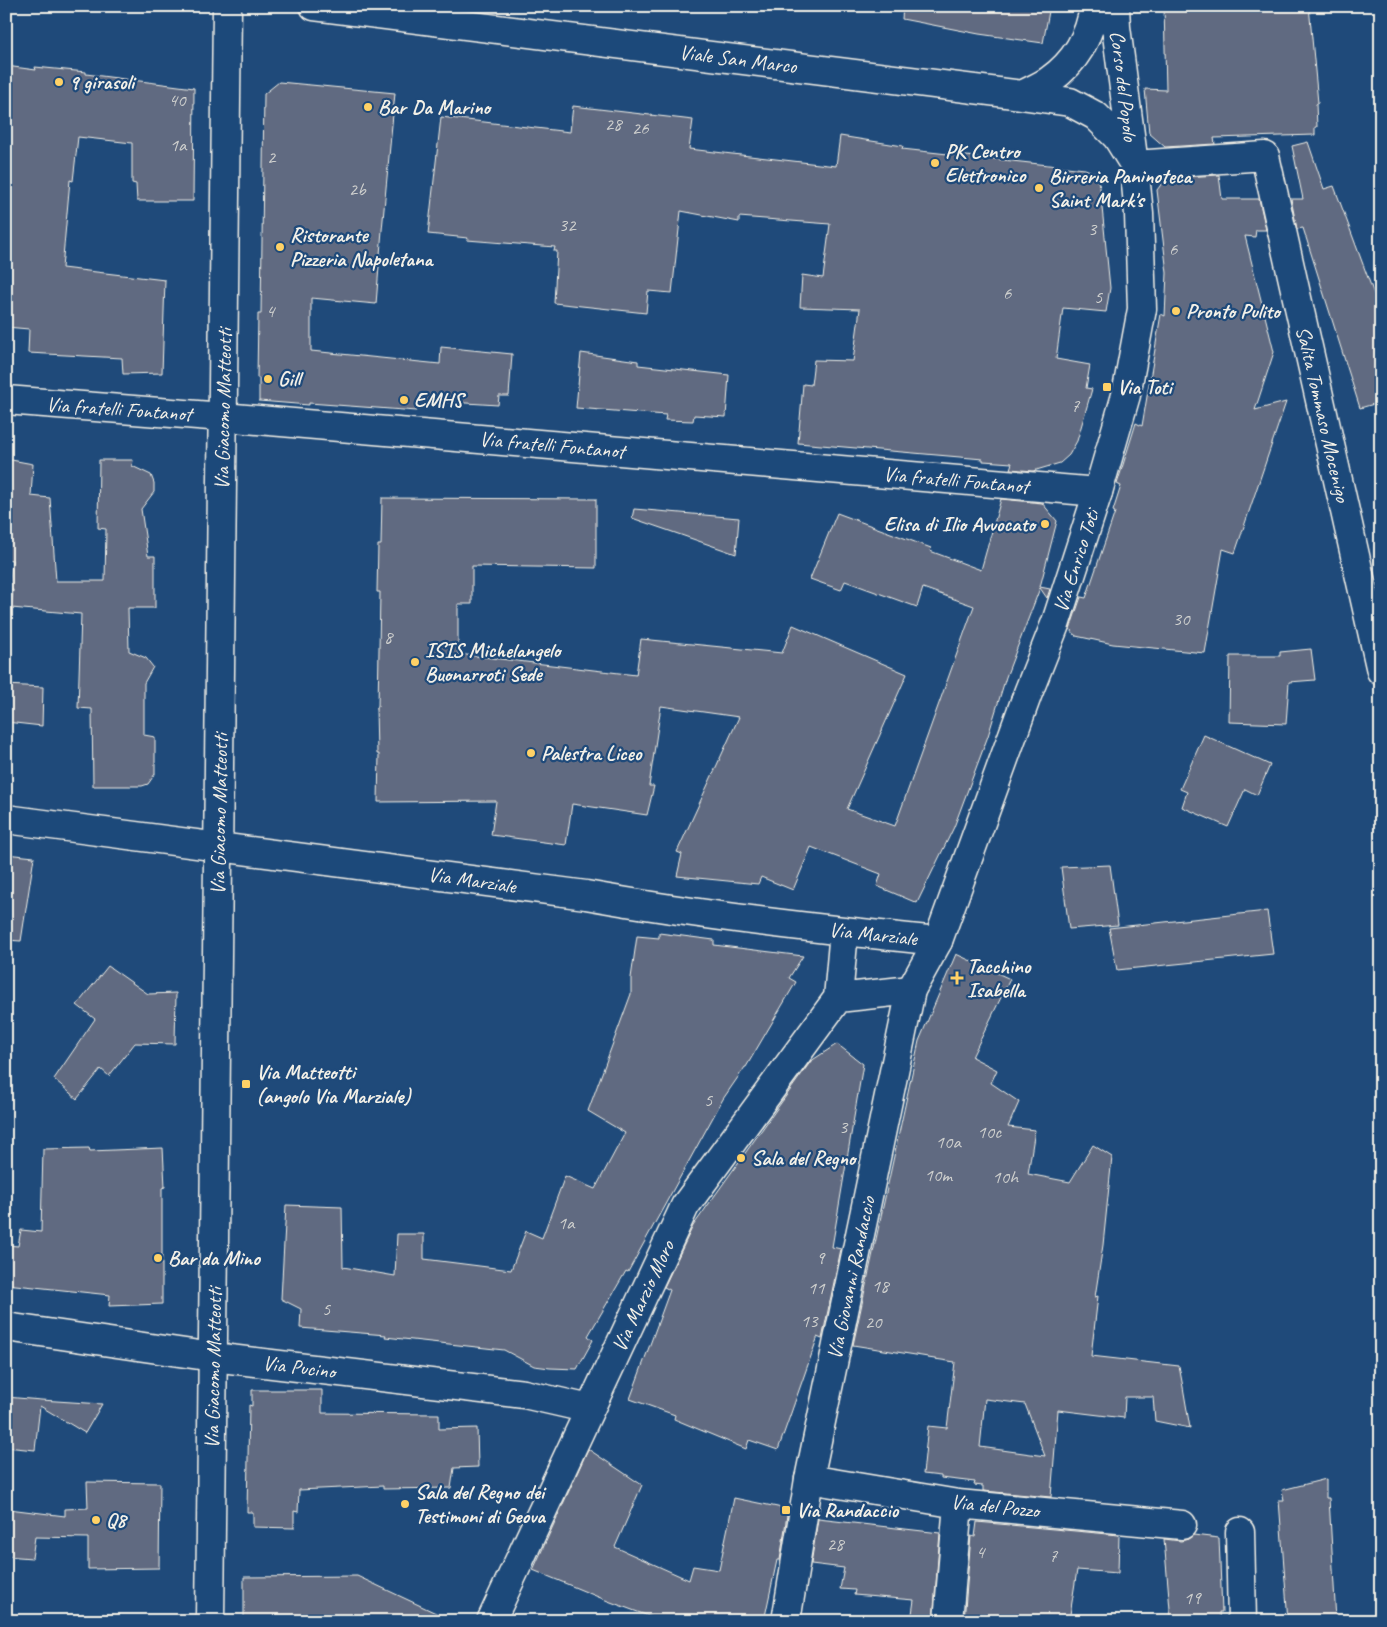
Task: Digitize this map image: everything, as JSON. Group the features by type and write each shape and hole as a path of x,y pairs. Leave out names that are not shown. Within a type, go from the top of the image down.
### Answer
{"street":[{"name":"Via Giacomo Matteotti","path":"210,1621 227,6"},
{"name":"Viale San Marco","path":"314,6 1022,94 1070,102 1096,116 1117,137 1134,165"},
{"path":"1022,94 1049,81 1071,62 1084,41 1092,20 1094,6"},
{"name":"Corso del Popolo","path":"1116,6 1116,27 1134,165"},
{"name":"Salita Tommaso Mocenigo","path":"1134,165 1265,156 1380,667"},
{"name":"Via Enrico Toti","path":"938,941 1028,693 1056,622 1098,492 1126,395 1142,309 1139,214 1134,165"},
{"name":"Via fratelli Fontanot","path":"6,400 1098,492"},
{"name":"Via Marziale","path":"6,819 844,932 938,941"},
{"path":"844,932 838,998 911,990"},
{"name":"Via Giovanni Randaccio","path":"786,1621 809,1479 911,990 938,941"},
{"name":"Via Marzio Moro","path":"491,1621 685,1206 838,998"},
{"name":"Via Pucino","path":"6,1327 213,1357 524,1394 590,1409"},
{"name":"Via del Pozzo","path":"809,1479 958,1504 1182,1525"},
{"path":"948,1621 958,1504"},
{"path":"1240,1532 1242,1621"}],"building":[{"path":"903,6 1050,6 1043,43 979,34 902,19"},
{"path":"1164,6 1309,6 1318,103 1316,104 1317,127 1315,127 1315,135 1214,138 1215,144 1165,147 1149,133 1145,89 1166,90"},
{"path":"6,66 36,70 35,67 86,72 86,74 194,88 193,201 137,201 136,184 132,183 132,143 78,137 73,181 70,180 62,268 165,280 162,373 123,374 122,358 28,353 29,329 6,327"},
{"path":"279,82 395,93 376,304 311,298 311,351 440,364 441,347 512,354 509,396 499,396 498,405 418,400 417,411 259,401 259,378 257,378 258,314 261,314 264,94"},
{"path":"573,106 693,120 689,149 836,166 840,136 903,146 902,149 1085,169 1095,173 1100,187 1110,288 1106,312 1063,308 1056,359 1090,365 1086,388 1092,389 1077,441 1069,455 1060,463 1033,471 1010,469 1012,463 983,461 983,459 798,443 803,384 811,385 814,360 853,361 860,309 800,307 802,275 823,278 830,224 739,217 739,222 681,211 672,293 648,291 646,313 554,303 557,251 554,251 555,247 467,240 468,238 428,234 441,117 570,132"},
{"path":"1308,142 1324,189 1334,186 1381,313 1381,402 1360,408 1303,228 1297,229 1291,199 1303,199 1292,146"},
{"path":"1219,175 1222,199 1259,199 1266,230 1256,230 1255,237 1245,236 1274,352 1255,410 1286,402 1235,553 1223,549 1205,653 1113,644 1076,636 1070,629 1081,597 1086,598 1115,512 1113,511 1121,486 1117,484 1136,423 1142,426 1161,314 1165,316 1167,273 1157,190 1166,178"},
{"path":"581,353 638,361 638,365 729,375 726,417 694,415 693,421 665,420 666,415 576,408"},
{"path":"6,459 33,464 31,496 50,498 56,581 105,581 106,529 98,528 99,460 133,460 132,466 151,475 154,483 154,492 141,509 148,556 155,556 155,608 128,608 129,651 146,658 153,667 144,683 144,735 155,737 155,774 148,784 142,786 93,786 92,709 78,708 81,614 11,608 13,590 9,590 12,560 6,559"},
{"path":"382,498 596,499 596,568 472,566 472,604 458,604 458,654 636,675 641,639 782,653 793,625 907,674 847,809 895,826 974,606 923,588 917,607 845,581 841,590 810,579 837,513 931,548 930,551 981,570 1001,499 1042,503 1057,521 1040,587 1050,589 1047,598 1040,588 1006,677 988,736 954,827 917,903 877,886 881,874 811,847 793,890 761,877 758,884 677,876 682,854 677,852 739,717 661,706 649,786 654,786 647,815 572,804 566,845 491,835 496,801 378,802 379,754 377,754 376,708 378,707 380,592 377,592"},
{"path":"634,509 739,518 736,554 632,518"},
{"path":"1311,649 1315,680 1289,682 1286,724 1229,722 1230,656 1280,656 1280,652"},
{"path":"6,685 43,687 42,726 6,722"},
{"path":"1204,735 1270,765 1257,795 1245,789 1228,827 1182,807 1187,792 1180,789"},
{"path":"6,854 34,857 21,941 6,940"},
{"path":"1110,865 1118,925 1069,929 1061,867"},
{"path":"1267,911 1273,954 1117,970 1109,928"},
{"path":"659,933 714,940 714,945 803,956 789,978 796,982 746,1067 723,1099 628,1272 626,1271 588,1336 593,1340 577,1369 534,1366 504,1350 385,1337 386,1335 300,1328 301,1309 281,1299 286,1205 342,1207 343,1267 395,1276 397,1234 424,1234 424,1259 511,1270 526,1231 542,1238 565,1176 595,1189 625,1133 588,1111 631,994 631,978 637,936 659,938"},
{"path":"956,954 1010,979 972,1057 997,1070 991,1083 1019,1102 1008,1127 1035,1130 1028,1174 1070,1182 1093,1145 1112,1157 1103,1245 1095,1297 1098,1296 1091,1356 1179,1366 1190,1428 1155,1421 1153,1397 1125,1397 1124,1418 1058,1410 1051,1497 983,1491 983,1486 974,1485 975,1482 923,1474 928,1426 947,1428 955,1362 853,1345 919,1041","holes":["985,1399 1025,1404 1045,1456 980,1447"]},
{"path":"108,966 148,994 176,993 175,1044 135,1043 109,1076 101,1069 77,1099 54,1079 95,1019 77,1005"},
{"path":"837,1044 863,1064 832,1247 841,1249 822,1339 817,1337 778,1450 749,1440 746,1449 674,1419 675,1415 630,1399 670,1290 664,1287 693,1226 811,1061"},
{"path":"89,1148 90,1151 163,1148 165,1187 162,1188 162,1304 109,1306 110,1295 6,1284 6,1245 18,1246 21,1230 41,1232 43,1149"},
{"path":"252,1390 322,1390 322,1413 439,1414 439,1429 477,1428 478,1467 454,1468 451,1488 383,1489 383,1486 299,1490 298,1512 294,1511 294,1528 253,1527 253,1512 247,1512 249,1405 252,1406"},
{"path":"6,1397 102,1404 85,1433 40,1406 35,1450 6,1447"},
{"path":"588,1449 642,1485 615,1547 689,1580 693,1566 719,1570 734,1498 787,1509 780,1560 777,1560 764,1621 662,1621 533,1570"},
{"path":"1326,1479 1326,1498 1329,1498 1336,1621 1288,1621 1279,1500 1284,1500 1282,1490"},
{"path":"87,1482 160,1483 159,1568 88,1569 88,1538 35,1537 32,1558 6,1556 6,1532 9,1509 65,1516 65,1509 88,1508"},
{"path":"818,1519 940,1533 933,1621 911,1621 914,1600 854,1595 855,1590 840,1589 844,1568 811,1564"},
{"path":"977,1522 1119,1535 1118,1573 1077,1570 1069,1621 964,1621 971,1536 975,1537"},
{"path":"1193,1535 1219,1538 1222,1612 1219,1612 1220,1621 1171,1621 1164,1539 1181,1541"},
{"path":"357,1576 453,1621 244,1621 244,1577"}],"place":[{"name":"9 girasoli","path":"59,82"},
{"name":"Bar Da Marino","path":"368,107"},
{"name":"PK Centro Elettronico","path":"935,163"},
{"name":"Birreria Paninoteca Saint Mark's","path":"1039,188"},
{"name":"Ristorante Pizzeria Napoletana","path":"280,247"},
{"name":"Pronto Pulito","path":"1176,311"},
{"name":"Gill","path":"268,379"},
{"name":"Via Toti","path":"1107,387"},
{"name":"EMHS","path":"404,400"},
{"name":"Elisa di Ilio Avvocato","path":"1045,524"},
{"name":"ISIS Michelangelo Buonarroti Sede","path":"415,662"},
{"name":"Palestra Liceo","path":"531,753"},
{"name":"Tacchino Isabella","path":"957,978"},
{"name":"Via Matteotti (angolo Via Marziale)","path":"246,1084"},
{"name":"Sala del Regno","path":"741,1158"},
{"name":"Bar da Mino","path":"158,1258"},
{"name":"Sala del Regno dei Testimoni di Geova","path":"405,1504"},
{"name":"Via Randaccio","path":"786,1510"},
{"name":"Q8","path":"96,1520"}]}
